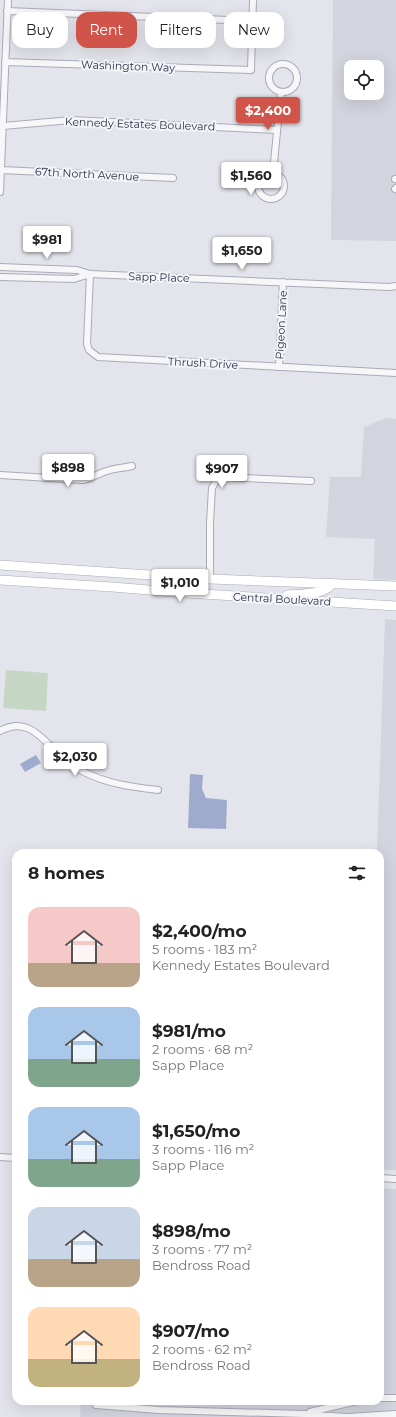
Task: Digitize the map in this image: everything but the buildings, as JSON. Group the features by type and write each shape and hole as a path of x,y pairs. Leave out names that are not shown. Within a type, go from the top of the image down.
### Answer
{"street":[{"path":"0,192 8,0"},
{"path":"253,0 253,12"},
{"path":"7,11 224,20"},
{"name":"Washington Way","path":"5,62 251,70 252,48"},
{"path":"281,64 286,64 290,66 296,74 296,83 290,90 281,92 273,88 269,80 269,76 273,68 281,64"},
{"path":"273,172 281,92"},
{"name":"Kennedy Estates Boulevard","path":"3,126 70,120 277,130"},
{"name":"67th North Avenue","path":"1,170 173,178"},
{"path":"273,172 277,173 283,180 284,188 280,196 268,199 260,194 258,181 264,174 273,172"},
{"name":"Sapp Place","path":"0,267 77,270 90,274 389,288 396,286"},
{"name":"Sapp Place","path":"0,277 74,279 90,274"},
{"name":"Thrush Drive","path":"90,274 87,344 93,354 98,357 396,373"},
{"name":"Pigeon Lane","path":"278,367 283,282"},
{"path":"0,475 83,480 90,479 102,472 132,466"},
{"path":"210,579 212,488 216,481 222,477 311,481"},
{"name":"Central Boulevard","path":"0,564 210,579 396,586"},
{"path":"185,577 186,593"},
{"name":"Central Boulevard","path":"0,580 396,606"},
{"path":"260,598 314,593 326,590 332,584"},
{"path":"1,728 20,726 32,730 39,734 65,760 83,772 100,779 117,785 158,790"},
{"path":"0,1157 12,1158"},
{"path":"384,1178 396,1179"},
{"path":"384,1398 396,1398"},
{"path":"106,1405 159,1410 305,1414 346,1417 396,1414"},
{"path":"305,1414 341,1405"}],"shaded area":[{"path":"333,0 396,0 396,241 331,240"},
{"path":"386,418 396,419 396,580 373,579 375,539 326,537 330,477 361,477 364,427"},
{"path":"385,619 396,620 396,1170 384,1170 384,849 377,849"},
{"path":"384,1188 396,1189 396,1417 80,1417 81,1405 384,1405"}],"green space":[{"path":"6,670 48,673 46,711 3,708"}],"water":[{"path":"36,755 41,763 25,772 20,764"},
{"path":"190,774 203,775 202,789 206,798 227,800 226,829 188,828"}]}
